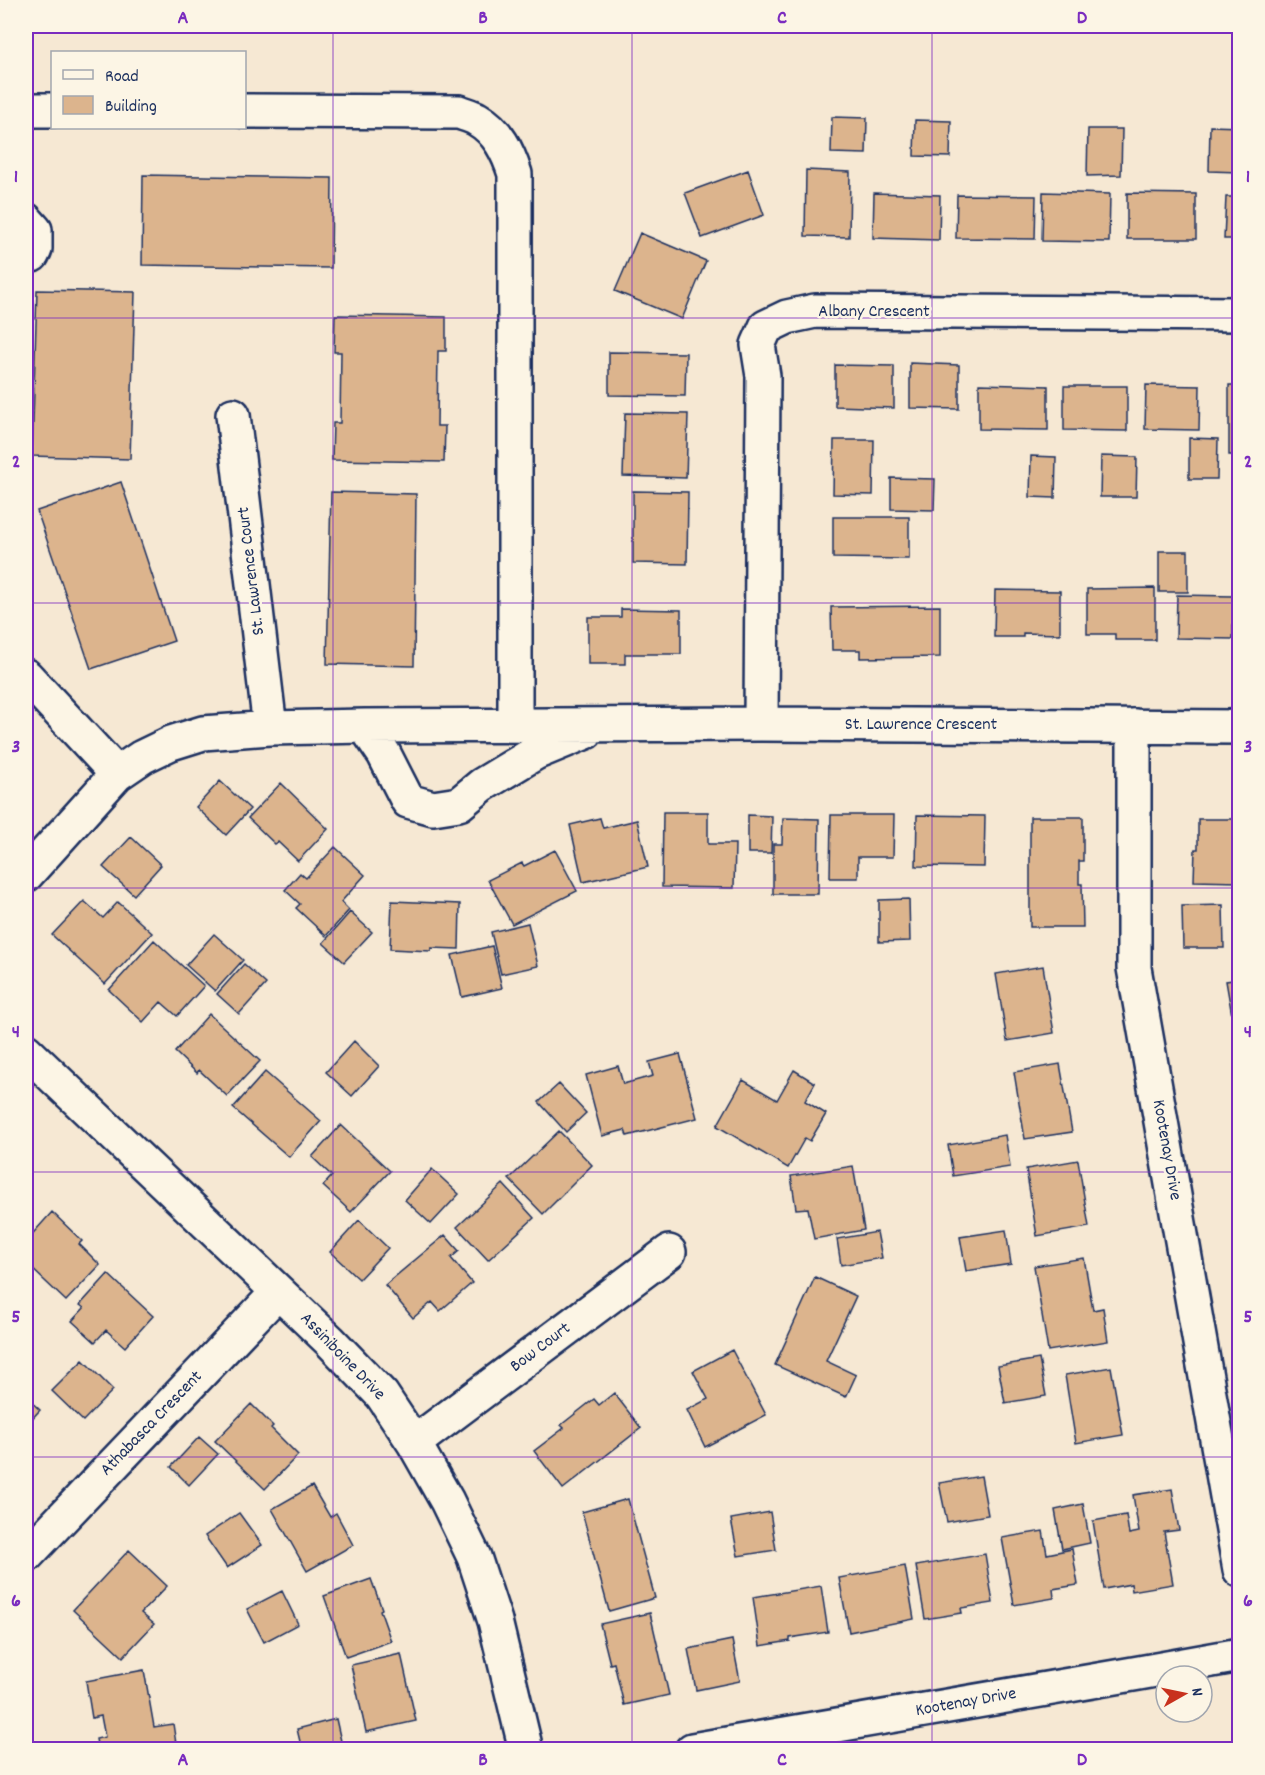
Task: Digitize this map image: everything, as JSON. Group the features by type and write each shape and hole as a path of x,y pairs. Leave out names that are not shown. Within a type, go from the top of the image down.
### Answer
{"street":[{"path":"26,110 51,110"},
{"path":"246,111 459,112 477,118 494,133 508,153 515,174 515,725"},
{"path":"26,220 35,230 35,249 32,255 26,256"},
{"name":"Albany Crescent","path":"761,724 763,376 758,345 766,327 787,317 815,311 1239,314"},
{"name":"St. Lawrence Court","path":"233,415 270,728"},
{"path":"31,692 117,774"},
{"name":"St. Lawrence Crescent","path":"26,876 117,774 142,757 171,743 203,734 270,728 365,726 761,724 1239,727"},
{"name":"St. Lawrence Crescent","path":"365,726 384,754 408,801 433,808 459,804 482,785 535,753 602,726"},
{"name":"Kootenay Drive","path":"1134,726 1134,968 1239,1570"},
{"name":"Assiniboine Drive","path":"26,1050 330,1341 382,1395 414,1443 447,1501 474,1557 495,1621 526,1749"},
{"name":"Bow Court","path":"414,1443 669,1252"},
{"name":"Athabasca Crescent","path":"26,1556 278,1292"},
{"name":"Kootenay Drive","path":"692,1749 1239,1655"}],"building":[{"path":"832,117 867,118 866,154 831,153"},
{"path":"915,120 951,121 950,157 914,156"},
{"path":"1210,126 1240,127 1239,172 1209,171"},
{"path":"1088,129 1122,129 1121,175 1087,176"},
{"path":"748,170 764,215 702,238 685,193"},
{"path":"806,170 850,172 849,237 805,236"},
{"path":"143,175 332,178 331,268 142,265"},
{"path":"1043,192 1110,194 1109,242 1042,241"},
{"path":"874,193 940,195 939,240 873,238"},
{"path":"1127,193 1196,194 1196,239 1127,239"},
{"path":"957,195 1036,196 1035,239 956,238"},
{"path":"1226,197 1240,197 1240,239 1224,239"},
{"path":"640,233 706,261 682,319 615,291"},
{"path":"37,290 135,292 130,459 32,456"},
{"path":"335,315 446,317 446,351 438,351 437,426 445,426 444,462 332,460 333,423 340,423 341,352 334,352"},
{"path":"609,352 686,353 685,396 609,395"},
{"path":"910,363 959,365 959,409 910,408"},
{"path":"835,365 894,366 894,408 835,406"},
{"path":"979,384 1048,386 1048,430 979,429"},
{"path":"1146,385 1200,386 1199,430 1145,429"},
{"path":"1229,385 1240,385 1240,455 1229,455"},
{"path":"1064,386 1127,386 1127,431 1064,430"},
{"path":"625,413 688,414 686,478 623,476"},
{"path":"1189,438 1218,439 1217,479 1189,479"},
{"path":"834,440 874,440 873,495 833,494"},
{"path":"1031,456 1056,457 1055,498 1030,497"},
{"path":"1101,456 1137,457 1136,497 1100,497"},
{"path":"891,478 935,479 934,510 891,509"},
{"path":"121,482 174,641 91,669 37,511"},
{"path":"633,491 688,492 687,564 633,563"},
{"path":"331,492 416,494 414,666 327,664"},
{"path":"833,517 909,517 909,559 833,558"},
{"path":"1159,551 1188,551 1188,592 1159,592"},
{"path":"1155,588 1155,640 1115,640 1115,634 1087,634 1087,589"},
{"path":"995,590 1060,591 1060,634 1023,633 1023,637 994,637"},
{"path":"1177,595 1233,596 1233,639 1176,638"},
{"path":"940,606 940,657 860,658 860,650 832,650 831,607"},
{"path":"621,609 681,610 681,654 625,654 625,664 588,664 588,617 621,617"},
{"path":"220,781 250,809 226,835 196,807"},
{"path":"281,783 328,829 298,861 278,842 275,844 248,818"},
{"path":"663,812 708,812 708,844 735,844 734,888 662,887"},
{"path":"748,815 772,816 771,853 748,853"},
{"path":"831,815 894,815 893,857 858,857 858,878 830,878"},
{"path":"917,815 985,816 984,867 916,866"},
{"path":"1030,817 1083,817 1083,861 1079,861 1079,884 1082,884 1083,927 1030,927"},
{"path":"600,818 603,828 637,820 648,867 583,882 570,825"},
{"path":"783,818 819,819 818,894 773,894 773,844 782,844"},
{"path":"1198,819 1240,819 1240,882 1194,881 1195,849 1198,849"},
{"path":"131,837 161,865 134,895 103,867"},
{"path":"335,847 365,875 341,902 349,910 326,936 296,908 300,904 285,890 300,873 306,878"},
{"path":"555,850 577,891 512,924 488,880 522,863 524,866"},
{"path":"909,899 910,941 879,942 879,900"},
{"path":"84,901 103,918 118,902 152,933 105,984 52,935"},
{"path":"392,901 460,904 459,949 431,948 431,951 390,949"},
{"path":"1223,905 1224,948 1183,948 1182,906"},
{"path":"350,912 372,932 344,962 323,943"},
{"path":"528,923 538,966 501,974 491,932"},
{"path":"214,934 243,960 215,991 186,965"},
{"path":"154,940 204,986 177,1016 161,1002 143,1022 109,990"},
{"path":"492,946 502,988 462,997 452,955"},
{"path":"244,964 266,984 239,1014 217,994"},
{"path":"1043,966 1054,1033 1007,1041 996,974"},
{"path":"1240,979 1240,1026 1234,1027 1226,981"},
{"path":"209,1014 260,1061 227,1096 199,1070 197,1073 175,1052"},
{"path":"354,1041 379,1066 352,1096 326,1072"},
{"path":"680,1054 697,1118 627,1136 625,1130 602,1136 586,1075 618,1066 623,1084 653,1076 649,1062"},
{"path":"1060,1064 1072,1132 1025,1139 1014,1072"},
{"path":"794,1070 815,1083 805,1101 826,1114 810,1141 805,1138 788,1168 717,1126 743,1080 777,1100"},
{"path":"265,1072 321,1121 289,1157 233,1108"},
{"path":"559,1084 586,1113 566,1132 539,1102"},
{"path":"341,1125 390,1171 351,1212 323,1186 332,1176 312,1157"},
{"path":"559,1131 592,1165 543,1214 509,1179"},
{"path":"1005,1135 1010,1167 953,1176 948,1145"},
{"path":"1078,1160 1089,1227 1037,1236 1026,1169"},
{"path":"853,1166 864,1230 814,1239 808,1208 796,1209 791,1176"},
{"path":"432,1169 459,1194 431,1224 405,1200"},
{"path":"503,1184 534,1218 488,1260 457,1227"},
{"path":"52,1212 82,1241 79,1244 100,1265 66,1301 26,1263 26,1241"},
{"path":"359,1220 388,1248 359,1279 330,1252"},
{"path":"1006,1230 1011,1264 966,1271 960,1237"},
{"path":"877,1232 882,1258 841,1265 837,1239"},
{"path":"445,1235 459,1251 451,1258 472,1283 440,1311 432,1302 413,1318 385,1285"},
{"path":"1084,1258 1093,1310 1103,1308 1108,1341 1048,1351 1034,1266"},
{"path":"108,1274 153,1316 125,1347 106,1330 95,1342 72,1321 84,1308 80,1305"},
{"path":"815,1277 856,1296 826,1361 856,1375 846,1397 775,1365"},
{"path":"732,1350 766,1415 705,1447 687,1410 708,1399 693,1371"},
{"path":"1039,1359 1046,1396 1005,1403 998,1366"},
{"path":"83,1360 113,1390 83,1421 52,1391"},
{"path":"1111,1367 1123,1435 1076,1443 1065,1375"},
{"path":"614,1393 641,1428 563,1489 534,1451 564,1428 561,1425 594,1399 599,1405"},
{"path":"26,1397 40,1410 26,1425"},
{"path":"251,1404 298,1455 265,1489 215,1441"},
{"path":"199,1437 218,1454 189,1485 171,1467"},
{"path":"981,1476 988,1515 947,1522 939,1483"},
{"path":"312,1486 330,1517 336,1513 353,1545 307,1571 272,1509"},
{"path":"1172,1489 1179,1530 1164,1532 1173,1584 1132,1591 1131,1584 1104,1589 1093,1521 1126,1515 1129,1534 1139,1532 1133,1495"},
{"path":"628,1499 655,1598 609,1611 582,1512"},
{"path":"1083,1504 1090,1543 1062,1549 1055,1510"},
{"path":"770,1512 776,1550 738,1556 731,1519"},
{"path":"239,1513 262,1545 227,1568 205,1536"},
{"path":"1043,1531 1047,1554 1072,1549 1078,1585 1053,1589 1054,1598 1014,1605 1002,1538"},
{"path":"129,1550 167,1586 141,1613 154,1624 123,1657 73,1610"},
{"path":"985,1554 993,1603 961,1608 962,1613 925,1619 916,1566"},
{"path":"905,1566 914,1619 849,1632 839,1578"},
{"path":"371,1579 391,1641 346,1657 324,1596"},
{"path":"821,1586 828,1632 760,1646 753,1597"},
{"path":"282,1591 298,1624 264,1642 247,1609"},
{"path":"650,1613 669,1695 624,1705 614,1663 610,1664 600,1624"},
{"path":"732,1640 740,1681 696,1690 688,1649"},
{"path":"401,1654 416,1721 366,1732 351,1665"},
{"path":"144,1670 154,1727 173,1724 177,1750 98,1750 96,1739 105,1737 101,1716 92,1718 86,1681"},
{"path":"336,1719 343,1750 302,1750 297,1729"}]}
